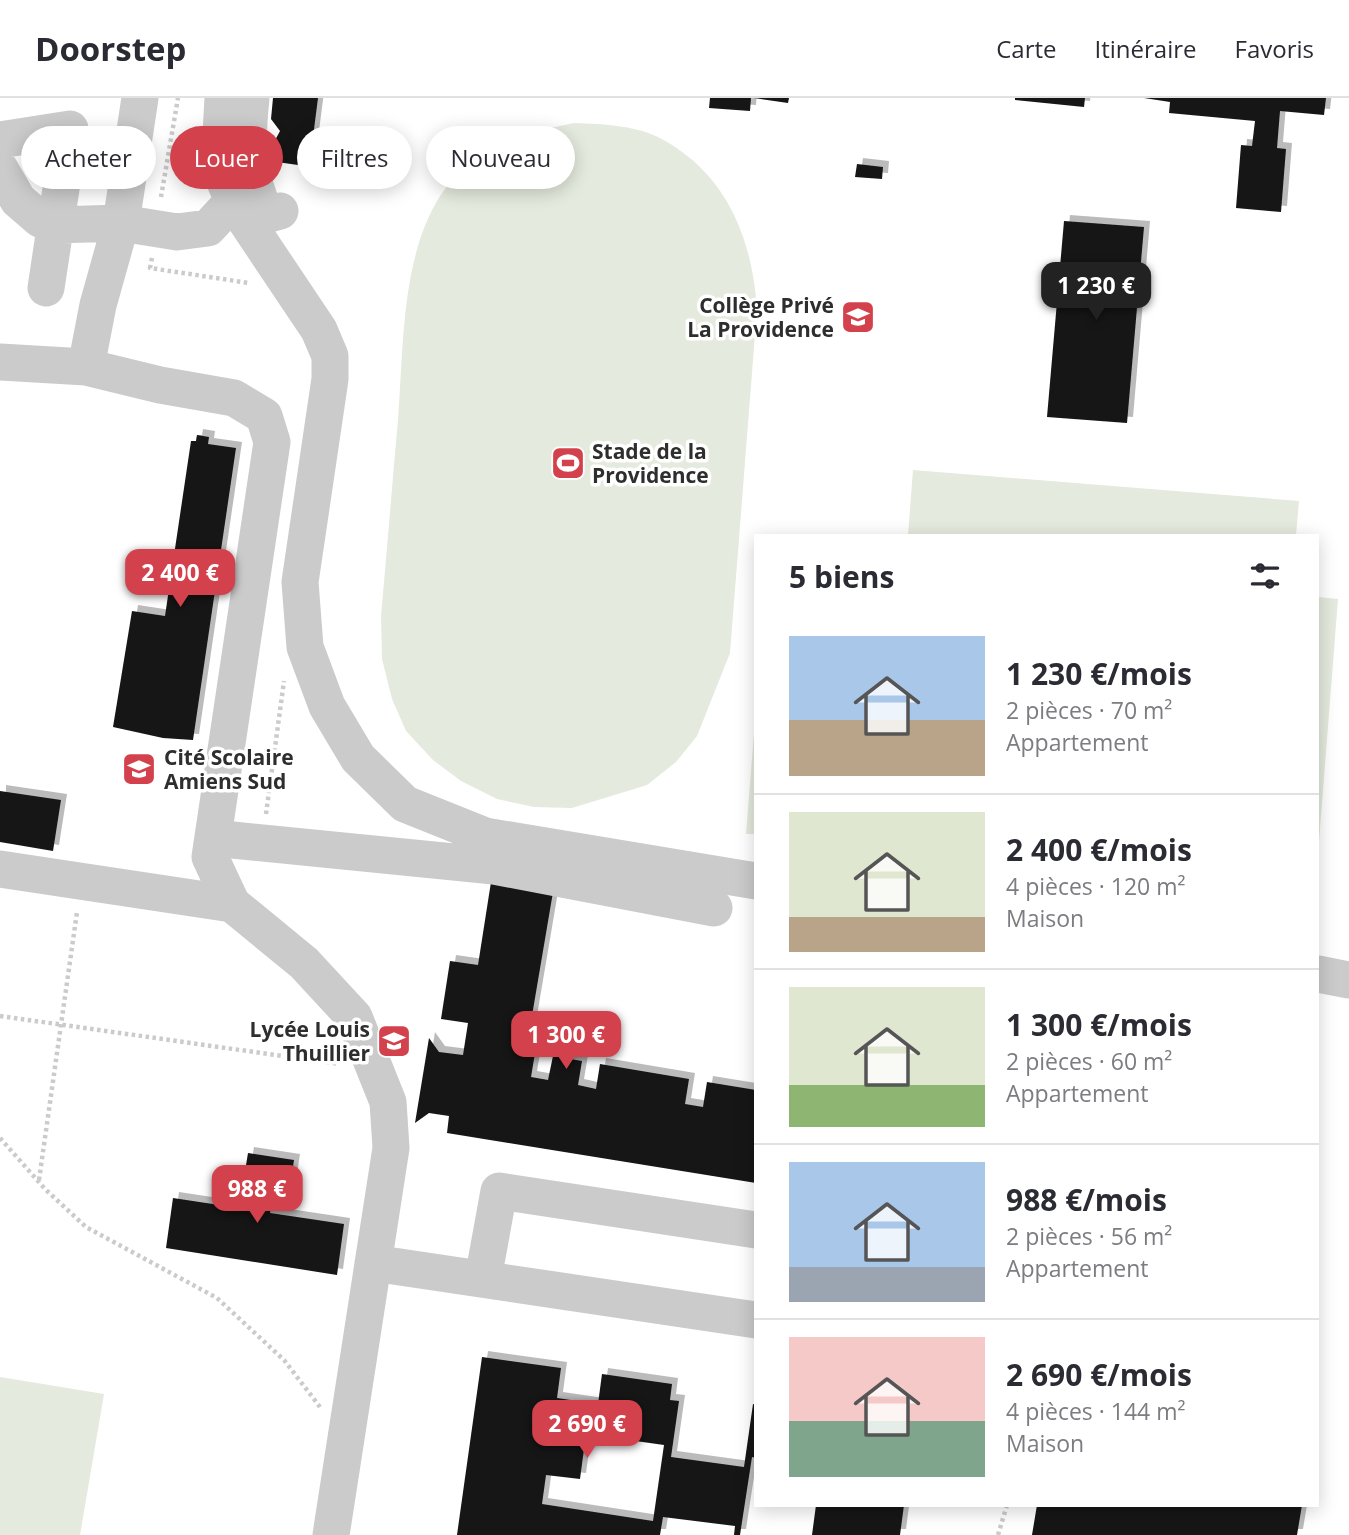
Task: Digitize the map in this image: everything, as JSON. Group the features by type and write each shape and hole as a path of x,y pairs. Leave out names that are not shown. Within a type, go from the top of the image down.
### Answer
{"lane":[{"path":"86,367 139,225 140,98"},
{"path":"223,98 219,125 219,168 266,215 279,211"},
{"path":"251,98 243,192 287,282 319,330 330,356 330,379 300,582 305,647 327,706 358,758 405,804 485,836 754,881"},
{"path":"0,140 70,129 46,288"},
{"path":"0,169 18,200 40,219 55,225 139,225 177,232 208,228 243,192"},
{"path":"0,362 86,367 234,398 264,416 272,442 210,857 232,904 304,963 354,1017 388,1102 391,1148 331,1535"},
{"path":"213,838 494,866 714,908"},
{"path":"0,869 232,904"},
{"path":"1319,974 1349,980"},
{"path":"483,1279 499,1191 754,1230"},
{"path":"373,1263 754,1320"}],"path":[{"path":"178,98 139,225 150,268 268,286 287,282"},
{"path":"263,843 284,680"},
{"path":"38,1181 81,881"},
{"path":"0,1016 60,1027 374,1069"},
{"path":"0,1138 38,1181 86,1227 217,1297 284,1360 346,1441"},
{"path":"998,1535 1006,1507"}],"shaded area":[{"path":"574,123 638,130 658,137 682,151 718,188 731,209 749,257 757,309 730,653 697,736 676,762 647,785 572,808 534,807 497,799 461,781 433,760 406,731 392,699 382,659 381,616 407,298 421,237 432,210 445,189 575,189 575,126 561,126"},
{"path":"913,470 1299,501 1296,534 908,534"},
{"path":"1319,597 1338,599 1319,841"},
{"path":"754,733 754,834 746,834"},
{"path":"0,1377 104,1394 80,1535 0,1535"}],"building":[{"path":"273,98 318,98 314,126 297,126 297,165 283,163 283,126 276,126 271,119"},
{"path":"710,98 751,98 750,111 709,108"},
{"path":"754,98 789,98 788,103"},
{"path":"1015,98 1085,98 1084,107"},
{"path":"1144,98 1326,98 1324,115 1280,111 1277,148 1286,149 1281,212 1236,208 1241,145 1252,146 1255,121 1169,113 1170,102"},
{"path":"857,164 883,167 882,179 855,177"},
{"path":"1064,221 1144,227 1127,423 1047,417"},
{"path":"197,435 209,437 208,444 236,448 193,740 163,738 113,727 132,611 165,616 191,441 196,441"},
{"path":"0,791 61,800 53,851 0,842"},
{"path":"491,882 553,892 526,1051 535,1053 531,1077 548,1080 553,1056 582,1061 578,1085 596,1089 600,1064 689,1079 685,1104 703,1107 707,1082 754,1090 754,1183 447,1133 449,1116 429,1113 415,1123 429,1038 439,1052 463,1055 468,1023 441,1019 450,961 478,965"},
{"path":"248,1153 294,1160 288,1199 273,1198 270,1213 344,1224 337,1275 166,1248 173,1198 239,1208"},
{"path":"482,1357 561,1368 557,1398 598,1404 602,1374 672,1384 670,1400 679,1401 671,1457 744,1467 754,1404 754,1458 740,1535 734,1535 735,1526 663,1517 660,1535 457,1535","holes":["586,1434 664,1445 653,1521 542,1504 546,1475 580,1479"]},
{"path":"816,1507 904,1507 900,1535 812,1535"},
{"path":"1037,1507 1302,1507 1297,1535 1032,1535"}],"place":[{"name":"Collège Privé La Providence","path":"858,317"},
{"name":"Stade de la Providence","path":"568,463"},
{"name":"Cité Scolaire Amiens Sud","path":"139,769"},
{"name":"Lycée Louis Thuillier","path":"394,1041"}]}
